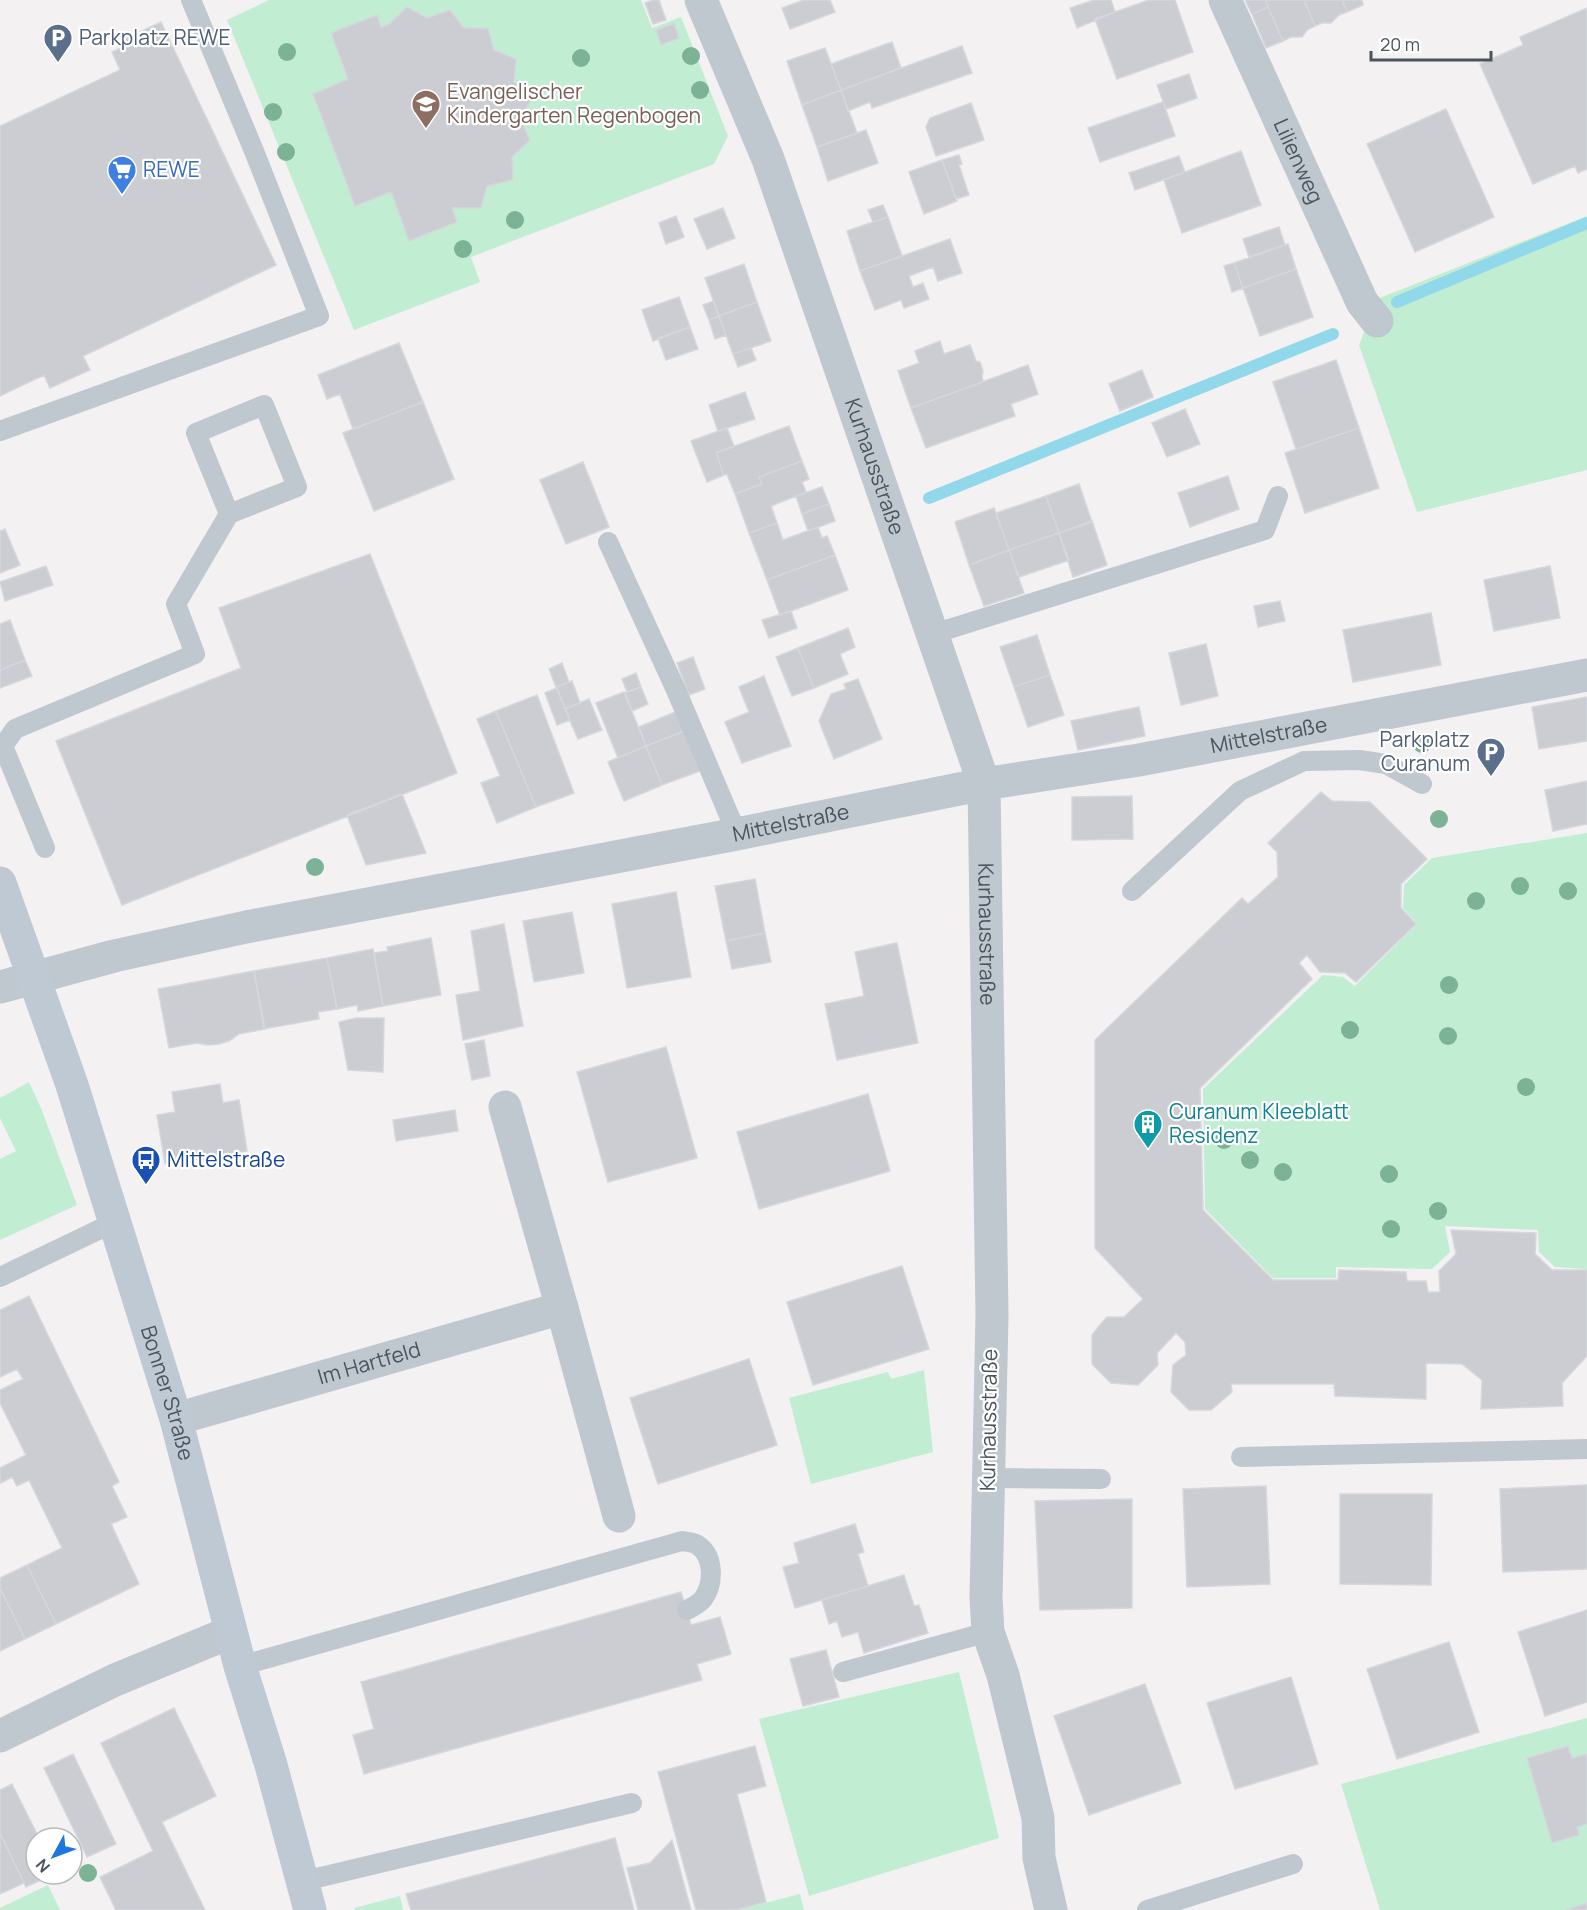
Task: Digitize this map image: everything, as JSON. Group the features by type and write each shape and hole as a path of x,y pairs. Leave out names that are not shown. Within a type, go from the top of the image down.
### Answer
{"main road":[{"name":"Bonner Straße","path":"0,883 72,1085 176,1419 240,1666 307,1896"}],"street":[{"name":"Kurhausstraße","path":"701,0 768,159 984,784 992,1303 987,1478 988,1632 1003,1675 1038,1818 1039,1858 1051,1910"},
{"name":"Lilienweg","path":"1225,0 1369,311"},
{"name":"Mittelstraße","path":"0,987 114,956 246,927 737,834 984,784 1139,760 1587,675"},
{"path":"505,1107 619,1516"},
{"name":"Im Hartfeld","path":"176,1419 562,1308"},
{"path":"0,1736 115,1680 231,1632"}],"lane":[{"path":"0,431 319,316 191,0"},
{"path":"45,848 2,747 15,729 195,654 176,604 229,514 297,487 264,405 196,433 229,514"},
{"path":"933,634 1265,530 1278,496"},
{"path":"608,542 676,690 737,834"},
{"path":"1132,891 1240,791 1304,761 1359,760 1386,764 1422,784"},
{"path":"0,1276 115,1222"},
{"path":"1241,1457 1587,1449"},
{"path":"987,1478 1101,1479"},
{"path":"240,1666 682,1541 696,1544 706,1555 711,1570 710,1585 702,1601 687,1610"},
{"path":"843,1672 988,1632"},
{"path":"307,1896 632,1803"},
{"path":"1147,1910 1293,1864"}],"green space":[{"path":"269,0 641,0 652,28 681,17 728,136 714,164 471,257 480,282 354,330 227,20"},
{"path":"1587,216 1587,470 1417,512 1359,345 1377,299"},
{"path":"1587,833 1587,1269 1555,1267 1539,1252 1538,1230 1445,1226 1450,1252 1432,1269 1336,1267 1336,1278 1273,1278 1205,1209 1203,1089 1323,975 1343,977 1355,986 1417,924 1403,908 1404,885 1432,858"},
{"path":"29,1082 77,1205 0,1240 0,1159 16,1151 0,1118 0,1098"},
{"path":"924,1370 933,1452 811,1484 789,1398 888,1372 891,1379"},
{"path":"959,1672 999,1838 809,1896 759,1719"},
{"path":"1587,1718 1587,1910 1380,1910 1341,1784"},
{"path":"48,1886 60,1910 0,1910"},
{"path":"800,1894 804,1910 738,1910"},
{"path":"400,1896 403,1910 355,1910 354,1908"}],"building":[{"path":"659,0 666,20 653,24 645,3"},
{"path":"804,0 830,0 835,12 790,29 782,8"},
{"path":"1094,0 1111,0 1115,12 1077,28 1070,8"},
{"path":"1149,0 1175,0 1193,52 1117,79 1095,19"},
{"path":"1245,0 1265,0 1268,7 1252,14"},
{"path":"1265,0 1304,0 1315,26 1307,30 1302,37 1291,37 1283,41"},
{"path":"1304,0 1342,0 1347,12 1339,15 1331,23 1315,26"},
{"path":"1342,0 1362,0 1363,5 1347,12"},
{"name":"Evangelischer Kindergarten Regenbogen","path":"407,7 427,18 450,10 464,28 488,28 494,50 516,59 514,82 532,97 521,120 530,140 512,157 513,180 487,186 481,208 452,208 457,222 409,241 391,192 355,206 313,94 348,79 331,33 377,15 381,27 389,24"},
{"path":"1268,7 1283,41 1266,48 1252,14"},
{"path":"1587,8 1587,169 1578,173 1575,166 1533,184 1480,64 1523,45 1520,37"},
{"name":"REWE","path":"161,22 276,265 83,356 90,370 50,388 44,375 0,396 0,126 120,70 112,52 121,48 118,42"},
{"path":"674,23 679,38 661,45 656,30"},
{"path":"892,42 901,68 841,90 831,64"},
{"path":"962,46 972,73 872,108 870,102 848,111 841,90"},
{"path":"825,48 841,90 802,105 787,61"},
{"path":"1189,74 1197,98 1166,109 1157,85"},
{"path":"841,90 857,133 817,147 802,105"},
{"path":"1163,102 1175,136 1100,162 1088,128"},
{"path":"971,103 984,140 936,156 926,127 930,118"},
{"path":"1446,109 1494,217 1415,252 1367,144"},
{"path":"866,130 878,163 828,181 817,147"},
{"path":"1241,151 1261,205 1182,233 1164,180"},
{"path":"959,155 962,164 959,165 969,195 956,199 942,160"},
{"path":"1179,156 1185,172 1135,190 1129,173"},
{"path":"942,160 957,201 924,214 909,172"},
{"path":"883,205 888,217 873,222 868,210"},
{"path":"723,208 735,238 707,249 694,219"},
{"path":"676,216 684,237 666,244 659,223"},
{"path":"888,217 902,256 860,271 847,231"},
{"path":"1279,227 1285,245 1249,257 1243,239"},
{"path":"950,239 962,273 938,281 933,267 909,276 913,287 923,283 929,299 904,308 901,300 875,310 860,271"},
{"path":"1288,244 1296,269 1243,288 1234,263"},
{"path":"1234,263 1243,288 1232,292 1224,266"},
{"path":"744,264 757,302 719,316 705,278"},
{"path":"1296,269 1313,317 1260,336 1243,288"},
{"path":"679,297 690,327 653,341 642,310"},
{"path":"714,301 719,316 709,320 703,305"},
{"path":"757,302 771,341 733,354 719,316"},
{"path":"719,316 726,335 715,339 709,320"},
{"path":"690,327 698,349 666,360 658,338"},
{"path":"940,341 944,354 970,345 976,361 980,362 983,382 911,408 898,371 919,363 915,351"},
{"path":"399,343 423,402 353,429 340,394 327,399 318,375"},
{"path":"751,348 756,360 738,367 733,354"},
{"path":"1336,360 1359,428 1296,449 1273,382"},
{"path":"1028,365 1038,394 1011,404 1015,416 926,448 911,408"},
{"path":"1142,370 1153,397 1120,411 1109,384"},
{"path":"745,392 755,419 718,431 709,405"},
{"path":"423,402 454,479 374,511 343,433"},
{"path":"1185,409 1200,444 1167,457 1152,423"},
{"path":"789,426 802,461 759,477 762,484 735,494 727,474 724,475 716,453"},
{"path":"727,428 734,446 716,453 724,475 707,482 691,441"},
{"path":"1359,428 1379,488 1305,513 1285,453"},
{"path":"802,461 809,479 802,482 806,492 771,506 777,523 749,533 735,494 762,484 759,477"},
{"path":"583,462 609,527 566,544 540,480"},
{"path":"1228,476 1239,509 1190,527 1178,493"},
{"path":"1079,484 1092,522 1059,533 1046,496"},
{"path":"822,487 829,504 802,514 796,496"},
{"path":"1046,496 1059,533 1009,550 996,513"},
{"path":"829,504 835,521 808,531 802,514"},
{"path":"994,508 1009,550 969,565 955,522"},
{"path":"1092,521 1107,565 1073,577 1059,533"},
{"path":"777,523 783,540 818,527 822,538 827,536 835,555 767,580 749,533"},
{"path":"5,529 20,565 0,573 0,531"},
{"path":"1059,533 1069,560 1019,577 1009,550"},
{"path":"1009,550 1024,593 984,606 969,565"},
{"path":"370,554 457,773 122,905 56,741 241,668 219,608"},
{"path":"835,555 848,590 780,615 767,580"},
{"path":"46,566 53,585 5,601 0,582"},
{"path":"1550,566 1560,618 1494,631 1484,580"},
{"path":"1280,601 1285,621 1258,627 1254,606"},
{"path":"791,611 797,628 769,638 762,620"},
{"path":"1431,613 1441,665 1353,682 1343,630"},
{"path":"10,620 25,660 0,670 0,624"},
{"path":"848,628 855,647 840,654 848,674 814,688 798,648"},
{"path":"1037,635 1050,675 1014,687 1000,647"},
{"path":"1206,644 1218,696 1181,705 1169,653"},
{"path":"798,648 814,688 792,696 776,657"},
{"path":"693,657 705,689 689,695 677,663"},
{"path":"25,660 32,676 0,688 0,670"},
{"path":"562,663 569,682 556,687 549,669"},
{"path":"636,673 641,687 627,692 622,679"},
{"path":"1050,675 1064,715 1028,727 1014,687"},
{"path":"764,676 791,746 742,763 725,722 749,712 739,687"},
{"path":"858,679 882,739 834,759 819,721 831,694 846,689 844,684"},
{"path":"572,681 580,703 565,709 556,687"},
{"path":"641,687 648,704 632,711 625,693"},
{"path":"557,688 570,720 557,725 545,693"},
{"path":"624,692 646,746 618,758 596,703"},
{"path":"537,695 574,793 536,807 496,711"},
{"path":"1587,697 1587,741 1539,749 1532,707"},
{"path":"589,699 602,730 578,739 565,709"},
{"path":"1139,707 1145,736 1078,750 1071,721"},
{"path":"680,710 688,730 646,746 639,727"},
{"path":"496,711 536,807 497,823 481,783 500,776 477,719"},
{"path":"684,731 700,771 662,785 646,746"},
{"path":"646,746 662,785 624,801 608,762"},
{"path":"1587,781 1587,824 1553,831 1545,790"},
{"name":"Curanum Kleeblatt Residenz","path":"1321,792 1332,801 1370,802 1427,859 1401,884 1401,908 1416,924 1356,982 1345,973 1320,972 1307,955 1299,963 1312,979 1200,1088 1203,1210 1273,1280 1338,1280 1339,1270 1406,1272 1407,1281 1426,1281 1428,1292 1440,1292 1439,1271 1456,1254 1451,1230 1536,1233 1535,1254 1552,1270 1587,1270 1587,1356 1562,1383 1563,1406 1481,1409 1482,1380 1462,1364 1426,1363 1426,1399 1335,1396 1334,1384 1231,1384 1232,1392 1211,1410 1189,1410 1171,1392 1173,1365 1186,1355 1185,1342 1176,1333 1157,1353 1158,1365 1138,1385 1111,1383 1092,1364 1092,1335 1107,1317 1124,1317 1143,1299 1095,1248 1095,1040 1242,898 1248,904 1278,877 1277,852 1268,843"},
{"path":"402,794 426,853 366,865 347,815"},
{"path":"1132,796 1133,839 1072,840 1072,797"},
{"path":"755,879 765,933 726,941 715,886"},
{"path":"676,892 691,977 627,988 612,904"},
{"path":"572,912 584,973 534,982 523,921"},
{"path":"504,924 523,1026 463,1040 456,995 480,991 471,931"},
{"path":"765,933 771,962 732,969 726,941"},
{"path":"431,938 441,995 383,1006 374,953 388,951 387,947"},
{"path":"897,943 918,1043 837,1060 825,1004 864,996 855,952"},
{"path":"373,949 383,1006 358,1011 357,1005 337,1009 327,958"},
{"path":"327,958 337,1009 318,1012 319,1019 264,1029 254,971"},
{"path":"254,971 265,1029 239,1034 219,1044 197,1043 169,1048 158,989"},
{"path":"356,1018 384,1018 383,1072 348,1070 339,1022"},
{"path":"484,1040 490,1076 472,1080 465,1044"},
{"path":"666,1047 697,1158 608,1182 577,1072"},
{"path":"220,1084 223,1103 239,1100 247,1151 165,1164 157,1115 175,1112 172,1092"},
{"path":"868,1094 890,1171 759,1209 737,1132"},
{"path":"455,1110 458,1131 396,1141 393,1120"},
{"path":"902,1266 929,1349 813,1385 787,1302"},
{"path":"29,1296 119,1482 112,1486 127,1517 111,1524 139,1584 56,1624 27,1565 62,1548 29,1480 17,1486 12,1477 1,1483 0,1480 0,1468 26,1455 0,1403 0,1390 23,1379 17,1369 0,1377 0,1310"},
{"path":"749,1359 777,1445 658,1484 630,1398"},
{"path":"1587,1485 1587,1569 1503,1572 1500,1489"},
{"path":"1266,1486 1270,1584 1187,1587 1183,1489"},
{"path":"1340,1494 1432,1494 1431,1585 1340,1584"},
{"path":"1132,1499 1132,1608 1040,1610 1035,1501"},
{"path":"855,1524 864,1552 858,1554 868,1586 795,1608 783,1567 799,1563 794,1543"},
{"path":"27,1565 56,1624 25,1639 0,1588 0,1578"},
{"path":"904,1575 914,1606 919,1605 928,1633 864,1653 858,1632 842,1637 837,1621 829,1624 822,1600"},
{"path":"0,1588 25,1639 0,1651"},
{"path":"681,1592 691,1625 720,1617 731,1654 697,1664 702,1680 364,1774 353,1735 374,1729 361,1682"},
{"path":"1587,1610 1587,1702 1545,1716 1518,1632"},
{"path":"1449,1642 1479,1732 1397,1759 1367,1669"},
{"path":"826,1650 839,1697 803,1706 790,1659"},
{"path":"1291,1677 1318,1764 1235,1789 1207,1703"},
{"path":"1145,1684 1181,1783 1089,1815 1054,1716"},
{"path":"174,1708 216,1796 162,1822 205,1910 116,1910 100,1877 153,1851 101,1743"},
{"path":"755,1746 766,1786 737,1794 766,1902 736,1910 696,1910 658,1772"},
{"path":"1568,1746 1572,1758 1587,1754 1587,1824 1577,1827 1579,1835 1552,1843 1527,1758"},
{"path":"73,1754 116,1844 87,1857 84,1851 84,1826 72,1826 44,1768"},
{"path":"12,1784 33,1826 24,1826 24,1883 0,1833 0,1790"},
{"path":"0,1833 24,1883 0,1894"},
{"path":"615,1838 634,1910 411,1910 406,1894"},
{"path":"672,1840 691,1910 638,1910 627,1868 650,1863"},
{"path":"1587,1903 1587,1910 1566,1910"}],"waterway":[{"path":"1397,302 1587,223"},
{"path":"929,498 1333,334"}],"place":[{"name":"Parkplatz REWE","path":"58,64"},
{"name":"Evangelischer Kindergarten Regenbogen","path":"426,130"},
{"name":"REWE","path":"122,196"},
{"name":"Parkplatz Curanum","path":"1491,778"},
{"name":"Curanum Kleeblatt Residenz","path":"1148,1150"},
{"name":"Mittelstraße","path":"146,1186"}]}
